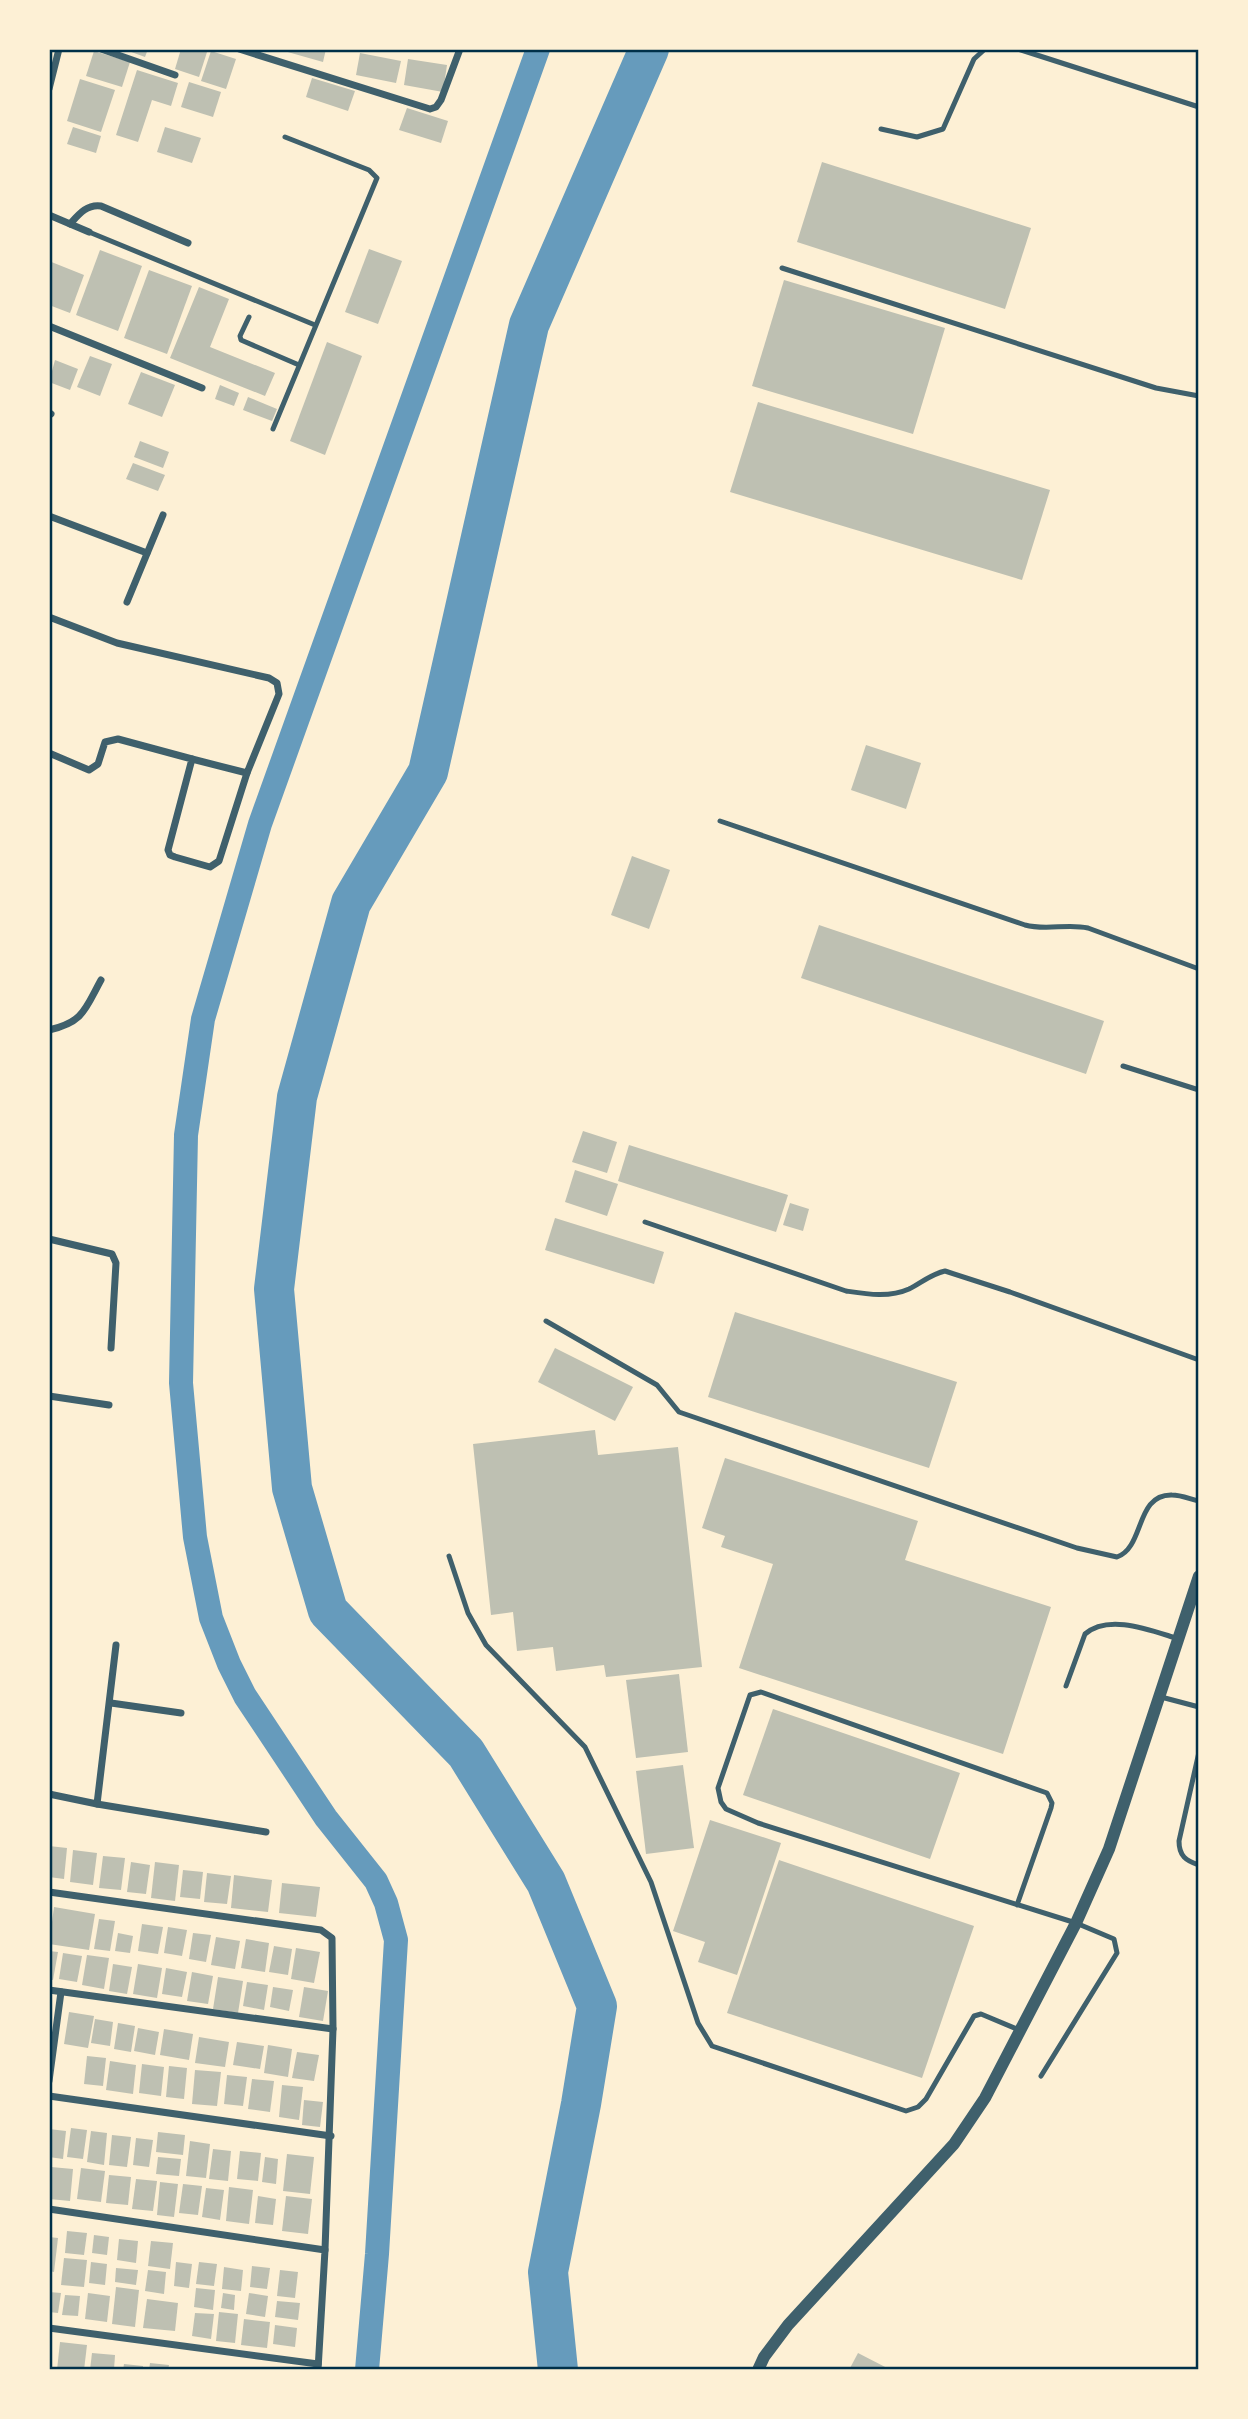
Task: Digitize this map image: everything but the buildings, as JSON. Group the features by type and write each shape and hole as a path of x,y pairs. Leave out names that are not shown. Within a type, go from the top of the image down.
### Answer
{"street":[{"path":"49,89 59,49"},
{"path":"101,49 175,75"},
{"path":"239,49 430,109 442,100 460,49"},
{"path":"70,223 90,206 101,206 188,243"},
{"path":"49,215 89,232"},
{"path":"49,326 202,388"},
{"path":"127,602 163,515"},
{"path":"49,516 147,552"},
{"path":"49,617 117,643 274,680 279,694 247,773 219,860 209,867 175,857 168,852 192,759"},
{"path":"49,753 89,770 98,764 105,742 118,739 247,773"},
{"path":"49,1030 68,1025 80,1017 102,980"},
{"path":"49,1239 112,1254 116,1263 111,1348"},
{"path":"49,1396 109,1405"},
{"path":"758,2370 764,2357 788,2325 954,2144 985,2098 1076,1923 1109,1849 1199,1576"},
{"path":"97,1804 116,1646"},
{"path":"111,1703 181,1713"},
{"path":"49,1794 266,1832"},
{"path":"49,1892 325,1932 332,1938 333,1943 331,2136 318,2367 49,2328"},
{"path":"49,1990 333,2029"},
{"path":"49,2081 61,1992"},
{"path":"49,2096 331,2136"},
{"path":"49,2209 325,2250"}],"lane":[{"path":"881,129 917,137 943,129 974,59 985,49"},
{"path":"1018,49 1199,107"},
{"path":"273,429 377,178 369,170 285,137"},
{"path":"89,232 315,325"},
{"path":"782,268 1156,388 1199,396"},
{"path":"249,317 241,340 299,365"},
{"path":"720,821 1026,925 1039,928 1088,928 1199,969"},
{"path":"1124,1066 1199,1090"},
{"path":"645,1222 846,1291 867,1294 897,1293 945,1271 1023,1296 1199,1360"},
{"path":"546,1321 657,1385 679,1412 1077,1548 1117,1557 1124,1555 1130,1549 1147,1507 1155,1501 1163,1496 1173,1495 1199,1501"},
{"path":"449,1556 468,1613 486,1645 585,1747 641,1859 698,2023 712,2046 906,2111 918,2107 926,2099 974,2016 981,2014 1020,2030"},
{"path":"1066,1686 1085,1634 1091,1629 1110,1623 1179,1639"},
{"path":"1017,1905 1051,1808 1052,1803 1047,1793 761,1692 750,1695 720,1778 718,1788 726,1809 758,1823 1017,1905 1076,1923 1114,1940 1117,1953 1041,2076"},
{"path":"1161,1697 1199,1707"},
{"path":"1199,1752 1179,1841 1179,1850 1186,1861 1199,1865"}],"waterway":[{"path":"367,2370 377,2254 396,1940 386,1903 376,1881 326,1818 245,1696 211,1618 195,1537 181,1383 186,1135 203,1019 260,824 538,49"},
{"path":"558,2370 548,2272 597,2006 546,1882 466,1753 328,1611 292,1488 274,1289 297,1097 351,903 428,772 529,325 649,49"}]}
